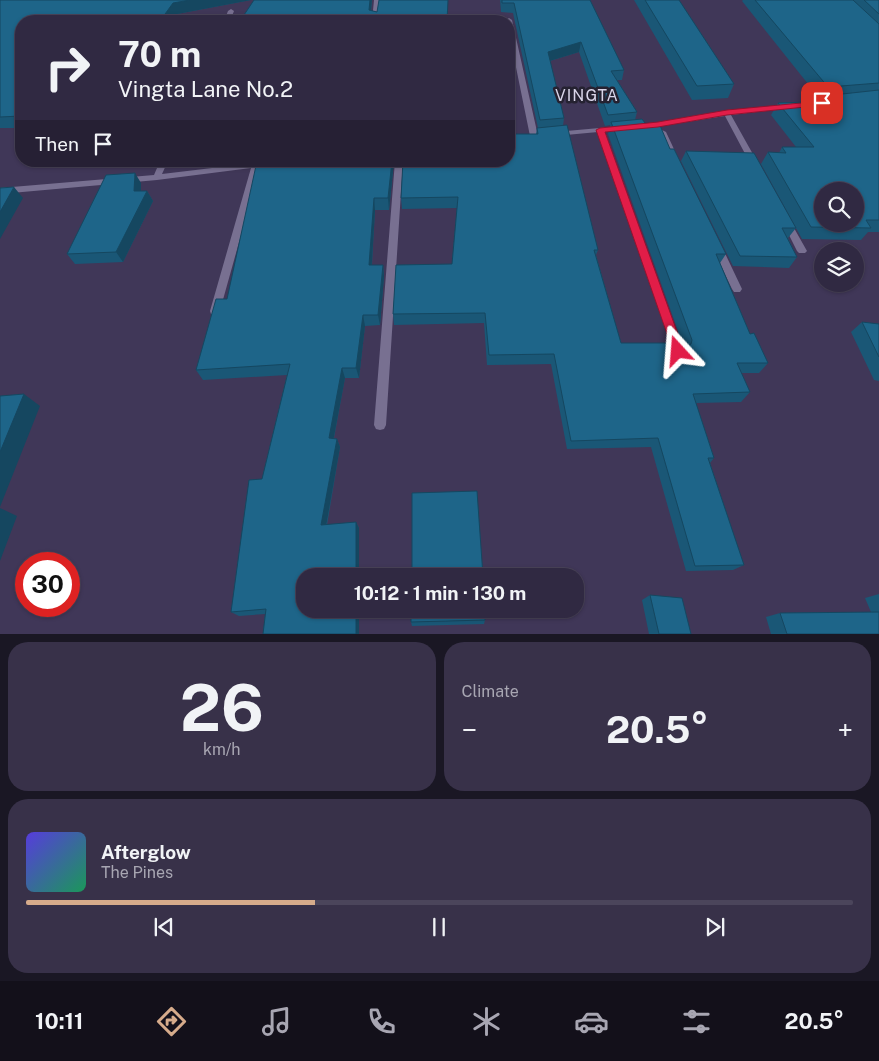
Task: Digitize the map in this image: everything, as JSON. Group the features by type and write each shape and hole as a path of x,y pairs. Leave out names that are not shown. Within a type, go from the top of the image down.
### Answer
{"street":[{"path":"376,15 377,0"},
{"path":"230,15 232,10"},
{"path":"515,48 534,136"},
{"path":"639,126 727,113 794,106"},
{"path":"727,113 760,173"},
{"path":"658,124 679,168"},
{"path":"526,137 629,127"},
{"path":"600,130 678,351"},
{"path":"157,177 161,167"},
{"path":"0,192 247,167"},
{"path":"211,325 256,167"},
{"path":"380,425 399,167"},
{"path":"784,217 802,251"},
{"path":"712,237 737,289"}],"building":[{"path":"0,0 190,0 173,3 164,15 15,15 15,116 0,117"},
{"path":"254,0 370,0 369,10 377,12 379,0 448,0 447,15 244,15"},
{"path":"502,0 590,0 624,70 611,71 637,112 608,115 581,42 548,52 564,118 540,120 514,3 502,3"},
{"path":"645,0 679,0 734,84 697,86"},
{"path":"755,0 853,0 879,24 879,83 828,87"},
{"path":"864,0 879,0 879,14"},
{"path":"879,90 879,220 866,220 871,228 864,228 864,182 814,182 814,227 811,227 768,152 786,153 782,147 814,147 778,103 838,101 833,95"},
{"path":"642,119 645,123 659,123 670,149 674,149 726,254 716,254 750,334 754,333 768,363 737,363 750,392 693,394 714,458 708,458 744,565 695,566 658,438 571,441 554,354 489,355 485,313 393,314 396,265 452,264 458,197 401,198 403,167 515,167 515,134 538,134 537,128 567,125 598,250 594,250 621,343 678,343 685,347 691,344 692,340 611,122"},
{"path":"686,151 754,153 796,228 782,228 797,257 740,256"},
{"path":"256,167 391,167 388,198 374,198 369,265 383,265 378,315 363,315 356,368 342,368 329,438 337,439 321,525 356,522 356,568 296,568 296,618 356,618 356,634 263,634 266,609 231,612 249,480 262,479 290,364 196,370 216,299 227,299"},
{"path":"135,173 134,191 147,191 116,252 67,254 106,175"},
{"path":"14,187 0,212 0,188"},
{"path":"862,322 879,324 879,357"},
{"path":"24,394 0,452 0,396"},
{"path":"477,491 482,568 412,568 412,493"},
{"path":"650,595 682,598 691,634 659,634"},
{"path":"879,612 879,634 787,634 780,613"},
{"path":"411,618 485,618 485,620 411,622"}],"district":[{"name":"VINGTA","path":"587,95"}],"route":[{"path":"678,351 600,130 658,124 727,113 822,103"}]}
